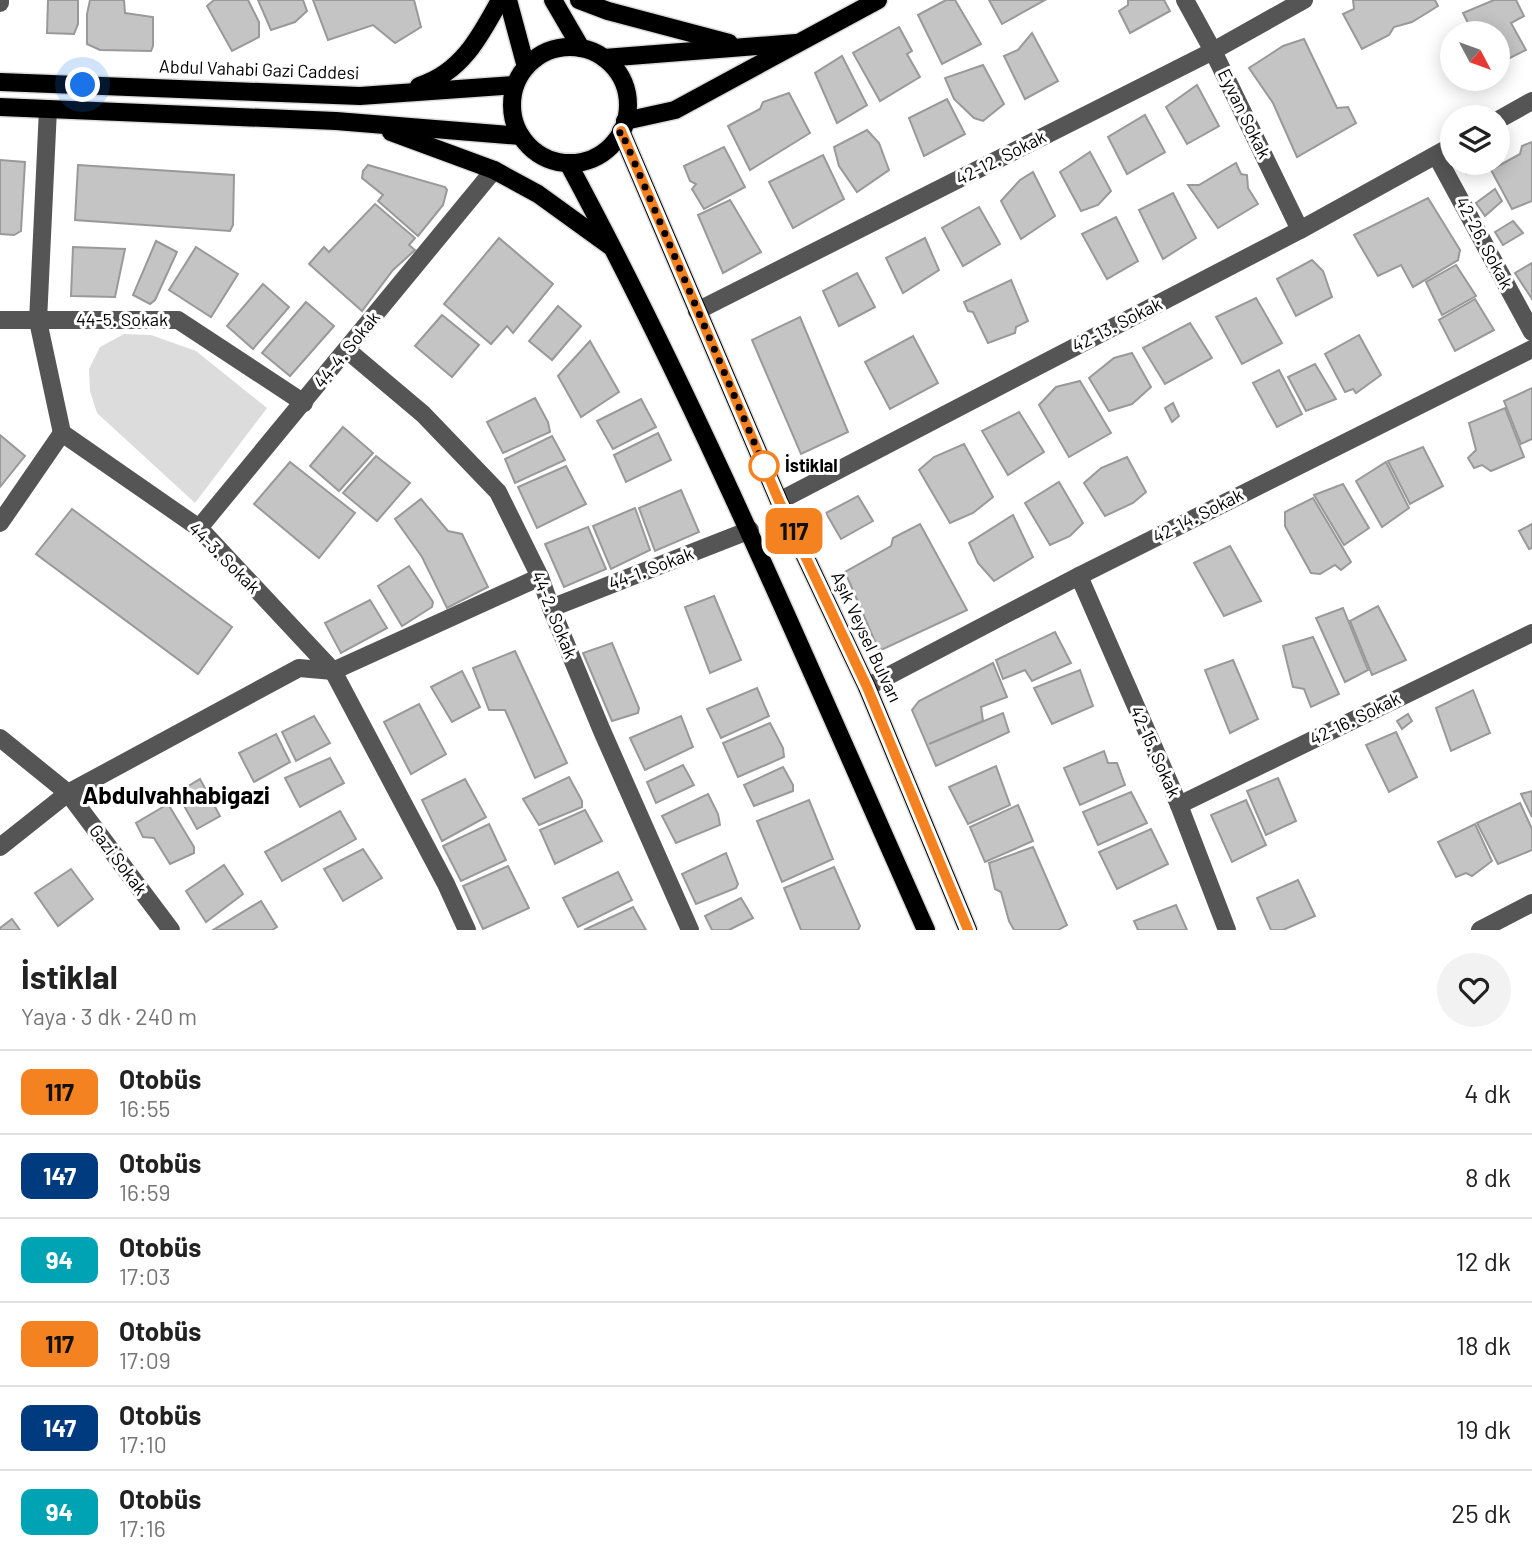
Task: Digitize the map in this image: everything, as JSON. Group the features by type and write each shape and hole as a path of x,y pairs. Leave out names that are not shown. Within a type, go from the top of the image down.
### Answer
{"main road":[{"path":"394,93 446,75 470,52 500,0"},
{"path":"509,0 526,67"},
{"path":"553,0 581,48"},
{"path":"579,0 608,11 742,47"},
{"path":"623,126 675,110 878,0"},
{"path":"604,58 803,42"},
{"path":"581,48 604,58 616,70 624,84 628,101 623,126 613,143 596,157 580,162 555,161 539,154 521,136 512,113 512,96 526,67 540,55 555,49 581,48"},
{"name":"Abdul Vahabi Gazi Caddesi","path":"0,82 360,96 515,85"},
{"path":"0,107 336,121 521,136"},
{"path":"336,121 390,131 494,170 538,194 615,250"},
{"name":"Aşık Veysel Bulvarı","path":"623,126 697,312 779,501 867,687 968,930"},
{"path":"568,163 615,250 750,530 926,930"}],"street":[{"name":"Eyvan Sokak","path":"1185,0 1213,51 1300,230"},
{"name":"42-12. Sokak","path":"697,312 1213,51 1304,0"},
{"path":"1510,113 1532,101"},
{"path":"0,523 62,433 38,321 48,109"},
{"name":"42-13. Sokak","path":"779,501 1300,230 1440,153"},
{"name":"42-26. Sokak","path":"1436,155 1532,332"},
{"name":"44-4. Sokak","path":"199,528 494,170"},
{"name":"44-5. Sokak","path":"0,320 178,320 304,403"},
{"name":"42-14. Sokak","path":"867,687 1079,576 1532,349"},
{"name":"44-2. Sokak","path":"347,350 423,414 498,492 540,577 602,731 690,930"},
{"name":"44-3. Sokak","path":"62,433 199,528 332,670 446,884 467,930"},
{"name":"44-1. Sokak","path":"551,608 750,530"},
{"name":"42-15. Sokak","path":"1079,576 1179,805 1227,930"},
{"path":"0,847 68,793 299,668 332,670 540,577"},
{"name":"42-16. Sokak","path":"1179,805 1532,633"},
{"name":"Gazi Sokak","path":"0,738 68,793 171,930"},
{"path":"1480,930 1532,903"}],"shaded area":[{"path":"124,334 151,335 196,351 267,408 195,503 97,413 90,391 89,369 100,347"}],"building":[{"path":"48,0 78,0 78,24 74,34 47,33"},
{"path":"90,0 124,0 125,13 153,17 151,51 100,50 87,44"},
{"path":"214,0 248,0 259,22 259,37 232,51 207,6"},
{"path":"258,0 303,0 307,11 295,22 271,30"},
{"path":"313,0 414,0 421,27 395,43 373,25 328,40"},
{"path":"946,0 955,0 981,44 942,64 918,15"},
{"path":"989,0 1045,0 1002,24"},
{"path":"1128,0 1164,0 1170,11 1130,33 1119,11 1128,5"},
{"path":"1353,0 1435,0 1438,6 1412,22 1394,27 1389,35 1362,49 1343,14 1354,9"},
{"path":"1494,0 1516,0 1524,16 1511,23 1526,50 1510,58 1510,21 1467,21 1463,13"},
{"path":"899,27 912,51 907,54 920,77 880,101 853,53"},
{"path":"1032,33 1058,81 1025,99 1004,56 1018,50"},
{"path":"1304,39 1337,108 1348,107 1356,123 1297,157 1273,103 1249,68 1283,46"},
{"path":"842,56 867,105 837,123 815,73"},
{"path":"983,65 1004,104 983,121 974,118 954,99 945,78"},
{"path":"1197,85 1219,126 1187,144 1166,107"},
{"path":"789,93 810,133 750,170 728,126 760,109 763,102"},
{"path":"947,99 965,134 924,156 909,118"},
{"path":"1145,115 1165,152 1127,174 1108,137"},
{"path":"867,130 879,143 889,170 857,192 839,166 834,147"},
{"path":"1532,142 1532,201 1512,209 1494,175 1510,175 1510,160 1520,154 1522,146"},
{"path":"724,147 745,187 704,209 692,189 696,184 690,181 684,166"},
{"path":"1090,152 1111,191 1098,205 1081,211 1060,172"},
{"path":"823,155 844,199 793,228 769,182"},
{"path":"0,160 25,162 21,231 14,235 0,234"},
{"path":"1236,163 1241,174 1247,175 1248,188 1258,204 1218,228 1188,185 1199,185"},
{"path":"78,165 234,175 233,225 230,231 75,220"},
{"path":"368,165 445,187 447,190 443,205 418,236 378,201 383,195 362,178"},
{"path":"1033,172 1055,216 1021,239 1001,201 1020,180"},
{"path":"1495,189 1502,201 1485,216 1476,203"},
{"path":"1173,193 1196,238 1163,259 1139,210"},
{"path":"1428,198 1460,250 1458,260 1413,287 1401,265 1378,276 1354,235"},
{"path":"730,200 761,252 723,273 698,215"},
{"path":"375,204 415,238 409,245 415,250 393,270 362,311 309,264 324,247 329,252"},
{"path":"979,207 1000,244 963,266 942,228"},
{"path":"1116,217 1138,261 1107,279 1082,234"},
{"path":"1513,221 1523,233 1503,245 1495,232"},
{"path":"499,238 553,284 513,333 507,326 491,344 444,304"},
{"path":"925,238 939,270 903,293 886,258"},
{"path":"156,241 177,252 155,300 150,304 133,295"},
{"path":"73,247 125,249 115,297 71,296"},
{"path":"196,247 238,274 211,317 169,290"},
{"path":"1312,260 1323,271 1332,297 1296,316 1277,279"},
{"path":"1532,263 1532,299 1515,273"},
{"path":"1456,265 1476,296 1442,315 1426,282"},
{"path":"857,273 875,307 839,326 823,291"},
{"path":"1011,280 1028,321 1016,327 1015,333 988,343 973,312 968,311 964,302"},
{"path":"263,284 289,307 253,349 227,326"},
{"path":"1256,298 1282,343 1242,364 1216,317"},
{"path":"1475,299 1494,330 1455,351 1439,320"},
{"path":"306,302 334,326 290,376 262,353"},
{"path":"558,306 581,326 552,360 529,341"},
{"path":"442,315 479,345 452,377 415,346"},
{"path":"800,317 848,432 801,454 752,340"},
{"path":"1190,323 1212,358 1165,384 1143,348"},
{"path":"1359,335 1381,375 1356,393 1353,389 1345,392 1325,354"},
{"path":"913,336 938,383 890,409 865,362"},
{"path":"590,341 619,392 581,417 558,376"},
{"path":"1132,353 1151,387 1132,404 1109,411 1089,378 1114,358"},
{"path":"1315,364 1336,399 1306,411 1288,377"},
{"path":"1279,370 1302,414 1277,427 1253,383"},
{"path":"1080,381 1111,433 1069,457 1039,405 1056,387"},
{"path":"1532,388 1532,439 1521,444 1504,401"},
{"path":"535,398 548,422 550,432 503,453 487,422"},
{"path":"641,399 656,427 613,449 597,421"},
{"path":"1173,403 1179,416 1172,422 1165,408"},
{"path":"1505,408 1524,457 1491,471 1482,465 1474,468 1468,458 1476,450 1469,423"},
{"path":"1019,412 1044,452 1008,475 982,431"},
{"path":"343,427 373,453 339,491 310,466"},
{"path":"658,433 671,460 626,482 614,455"},
{"path":"0,435 25,456 0,487"},
{"path":"552,436 565,460 515,483 505,459"},
{"path":"964,444 993,497 973,513 950,523 919,470 934,457"},
{"path":"1423,447 1443,486 1410,504 1388,461"},
{"path":"376,456 410,483 377,521 343,493"},
{"path":"1127,457 1146,492 1133,503 1105,516 1084,483 1101,468"},
{"path":"290,462 355,513 319,558 254,504"},
{"path":"1386,462 1409,508 1382,527 1356,481"},
{"path":"566,466 586,504 537,528 518,487"},
{"path":"1059,482 1083,523 1070,536 1050,545 1025,503"},
{"path":"1343,484 1369,528 1344,545 1314,495"},
{"path":"681,490 699,532 655,551 639,508"},
{"path":"858,496 873,521 841,539 826,513"},
{"path":"1313,498 1351,562 1341,570 1335,565 1320,574 1311,573 1285,526 1285,512"},
{"path":"421,499 448,531 462,534 488,587 447,608 422,557 395,519"},
{"path":"635,508 650,550 611,569 593,526"},
{"path":"72,509 232,627 198,674 36,554"},
{"path":"1013,515 1033,557 994,581 978,563 969,543"},
{"path":"920,524 967,610 879,651 845,572 891,546 893,538"},
{"path":"1532,524 1532,548 1529,549 1519,531"},
{"path":"588,527 606,569 564,587 545,544"},
{"path":"1230,546 1261,601 1224,616 1194,563"},
{"path":"409,566 433,602 432,607 402,626 378,586"},
{"path":"714,596 741,660 710,673 685,607"},
{"path":"370,600 387,628 341,653 325,623"},
{"path":"1378,606 1406,660 1372,675 1350,621"},
{"path":"1343,608 1368,670 1345,682 1316,618"},
{"path":"1055,632 1071,663 1032,681 1025,670 1003,679 996,660"},
{"path":"1313,637 1339,694 1311,707 1304,689 1293,687 1283,646"},
{"path":"612,643 639,708 638,713 612,721 583,653"},
{"path":"515,651 567,763 535,778 505,710 489,710 473,668"},
{"path":"1233,660 1258,719 1230,733 1205,670"},
{"path":"993,663 1007,697 981,707 983,721 929,744 1003,713 1009,732 936,766 912,710 919,701"},
{"path":"1080,670 1093,706 1052,724 1034,688"},
{"path":"462,671 480,707 452,722 431,687"},
{"path":"757,688 769,716 721,738 707,709"},
{"path":"1473,690 1490,733 1451,751 1436,708"},
{"path":"419,704 446,754 411,774 384,722"},
{"path":"1408,714 1412,721 1402,729 1397,721"},
{"path":"314,716 330,743 296,761 282,732"},
{"path":"681,716 693,747 645,770 630,738"},
{"path":"770,723 783,748 784,757 738,777 723,743"},
{"path":"1396,732 1417,777 1389,792 1366,745"},
{"path":"276,734 290,762 254,782 239,753"},
{"path":"1104,751 1108,763 1117,763 1125,785 1080,805 1064,768"},
{"path":"330,758 344,783 300,807 285,778"},
{"path":"683,765 694,785 656,803 647,782"},
{"path":"996,766 1010,805 968,824 949,787"},
{"path":"783,767 793,785 793,791 754,806 744,785"},
{"path":"569,777 582,801 582,807 539,825 523,799"},
{"path":"1278,778 1296,821 1266,835 1247,791"},
{"path":"200,779 220,816 197,829 177,793"},
{"path":"465,779 486,817 442,841 422,800"},
{"path":"1532,791 1532,817 1521,794"},
{"path":"1131,792 1147,823 1098,845 1083,812"},
{"path":"708,794 718,814 720,825 676,843 662,816"},
{"path":"809,800 833,859 782,882 757,821"},
{"path":"1246,800 1266,845 1232,862 1211,815"},
{"path":"1520,803 1532,829 1532,850 1498,864 1477,823"},
{"path":"168,804 194,847 194,853 170,864 154,838 143,837 136,823"},
{"path":"1018,805 1033,841 985,862 970,827"},
{"path":"585,810 602,841 555,864 540,830"},
{"path":"340,811 356,839 282,881 265,852"},
{"path":"489,824 506,860 461,881 443,846"},
{"path":"1475,824 1492,861 1472,876 1466,873 1456,877 1438,842"},
{"path":"1151,829 1168,864 1117,889 1099,852"},
{"path":"1033,847 1067,925 1058,930 1014,930 1001,892 995,889 989,863"},
{"path":"363,849 382,878 343,901 324,869"},
{"path":"726,853 738,884 736,888 696,904 682,874"},
{"path":"224,865 243,894 206,922 186,891"},
{"path":"508,866 529,908 483,929 463,886"},
{"path":"834,867 860,926 858,930 801,930 784,888"},
{"path":"71,869 93,899 58,926 35,893"},
{"path":"618,872 632,900 578,927 563,898"},
{"path":"1298,880 1315,916 1283,930 1271,930 1257,898"},
{"path":"741,898 753,918 729,930 712,930 705,916"},
{"path":"261,901 277,927 272,930 213,930"},
{"path":"1176,905 1187,930 1138,930 1134,921"},
{"path":"633,907 646,930 584,930"},
{"path":"12,919 20,930 0,930 0,928"}],"bus line":[{"name":"117","path":"621,131 779,501 867,687 968,930"}],"place":[{"name":"İstiklal","path":"764,466"}],"district":[{"name":"Abdulvahhabigazi","path":"176,796"}],"route":[{"path":"83,85 360,96 515,85 512,113 517,129 526,144 547,159 568,163 596,157 610,147 621,131 769,477 764,466"}]}
